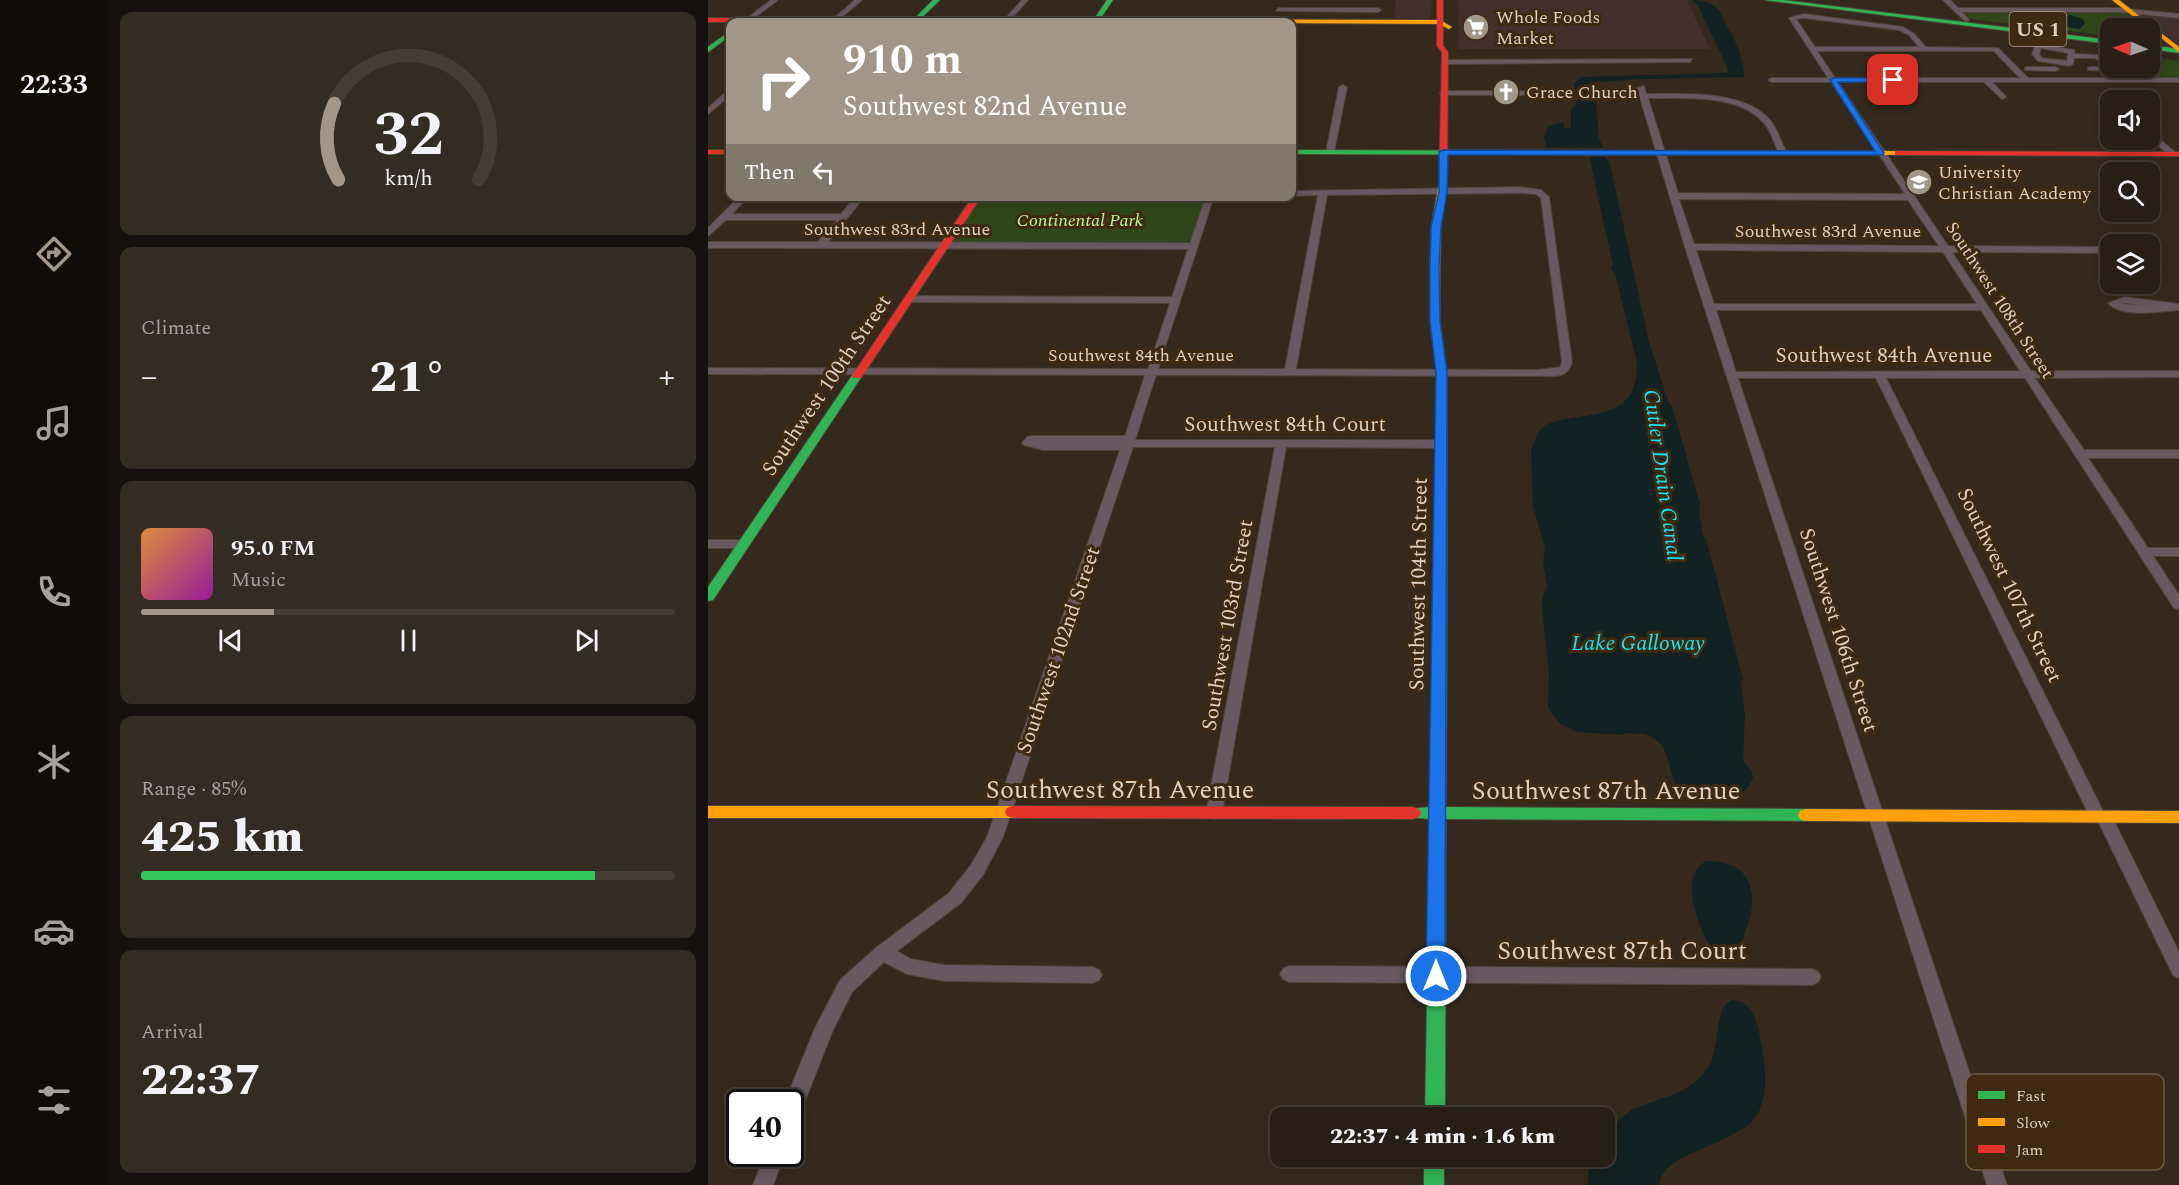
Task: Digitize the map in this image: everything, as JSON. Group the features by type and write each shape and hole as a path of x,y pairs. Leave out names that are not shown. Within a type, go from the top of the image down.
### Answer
{"main road":[{"path":"918,18 937,0"},
{"path":"1098,18 1110,0"},
{"name":"Southwest 104th Street","path":"1434,1107 1442,373 1434,310 1436,227 1443,192 1445,57 1451,46 1440,0"},
{"name":"Southwest 104th Street","path":"1445,25 1451,0"},
{"name":"US 1","path":"1768,0 1964,18 2100,40"},
{"name":"US 1","path":"1805,0 2100,36"},
{"path":"2115,0 2136,18"},
{"path":"1296,19 1326,18 1445,25"},
{"path":"708,20 726,20"},
{"path":"708,50 726,36"},
{"path":"2160,42 2178,48"},
{"path":"2160,47 2178,48"},
{"path":"708,152 726,152"},
{"path":"1296,152 2176,154"},
{"name":"Southwest 100th Street","path":"708,597 975,201"},
{"name":"Southwest 87th Avenue","path":"708,813 1437,813 2179,817"},
{"path":"1434,1167 1434,1185"}],"street":[{"path":"750,18 775,0"},
{"path":"837,18 859,0"},
{"path":"1009,18 1025,0"},
{"path":"1298,10 1302,0"},
{"path":"1326,18 1329,0"},
{"path":"1358,0 1359,10"},
{"path":"1947,0 1964,18 2131,12 2179,16"},
{"path":"1278,10 1298,10 1326,18 1359,10 1378,10"},
{"name":"Southwest 108th Street","path":"1924,49 1906,30 1794,16 1792,20 1945,248 2179,605"},
{"path":"2049,69 2035,54 2038,46 2072,51 2074,66 2086,80"},
{"path":"1812,49 1997,50 2026,80"},
{"path":"2040,60 2074,66 2097,56 2100,59"},
{"path":"1445,57 1690,60"},
{"path":"2027,69 2060,69"},
{"path":"2090,69 2100,69"},
{"path":"1773,80 2179,80"},
{"path":"1986,80 2002,97"},
{"path":"1330,152 1343,87"},
{"name":"Southwest 106th Street","path":"1783,153 1767,122 1754,111 1704,98 1642,92 1690,247 1966,1090"},
{"path":"1444,93 1550,93"},
{"path":"708,112 726,96"},
{"path":"2160,141 2176,154"},
{"name":"Southwest 84th Avenue","path":"708,371 1442,373 1558,372 1564,370 1567,362 1545,197 1531,191 1443,192"},
{"path":"1296,193 1443,192"},
{"path":"1290,373 1323,193"},
{"path":"1675,196 1910,197"},
{"path":"708,233 740,201"},
{"path":"820,245 857,201"},
{"name":"Southwest 102nd Street","path":"800,1089 839,996 852,979 883,952 947,905 963,889 991,845 1076,602 1208,201"},
{"path":"724,217 844,218"},
{"name":"Southwest 83rd Avenue","path":"708,245 1194,246"},
{"name":"Southwest 83rd Avenue","path":"1690,247 2100,250"},
{"path":"910,299 1175,300"},
{"path":"2125,300 2177,307 2125,309 2113,303 2125,300"},
{"path":"1710,307 1984,308"},
{"name":"Southwest 107th Street","path":"1879,374 2179,970"},
{"name":"Southwest 84th Avenue","path":"1732,375 2179,374"},
{"name":"Southwest 84th Court","path":"1128,445 1031,439 1028,443 1036,445 1128,445 1281,444 1441,444"},
{"name":"Southwest 103rd Street","path":"1214,813 1281,444"},
{"path":"2080,454 2179,454"},
{"path":"708,544 744,544"},
{"path":"2144,552 2179,552"},
{"path":"883,952 907,966 931,972 1094,975"},
{"name":"Southwest 87th Court","path":"1288,974 1812,976"},
{"path":"763,1185 770,1167"},
{"name":"Southwest 106th Street","path":"1992,1170 1997,1185"}],"shaded area":[{"path":"1396,0 1432,0 1430,18 1394,18"},
{"path":"1458,0 1687,0 1710,49 1459,49"},
{"path":"2137,14 2179,18 2179,44 2160,31 2160,18 2142,18"}],"green space":[{"path":"1964,12 2124,12 2132,18 2100,18 2100,35 1970,19"},
{"path":"2160,58 2179,61 2179,78 2160,78"},
{"name":"Continental Park","path":"979,201 1205,201 1191,239 1182,244 956,243 953,240"}],"water":[{"path":"1692,0 1702,1 1719,10 1738,49 1744,77 1595,82 1591,85 1591,93 1596,102 1599,138 1603,148 1546,147 1544,136 1549,126 1563,122 1565,128 1571,128 1571,110 1578,101 1574,84 1581,77 1727,73 1728,69 1698,6"},
{"path":"2071,15 2083,19 2085,23 2080,29 2044,24 2054,17"},
{"name":"Lake Galloway","path":"1604,156 1610,164 1648,338 1667,399 1673,409 1700,504 1699,514 1703,536 1706,539 1743,679 1741,682 1745,717 1743,761 1752,772 1753,778 1746,790 1719,798 1696,797 1684,793 1677,786 1664,749 1647,735 1577,732 1559,723 1548,708 1549,672 1542,608 1542,598 1547,587 1543,562 1545,548 1533,506 1531,450 1539,431 1547,424 1620,406 1627,399 1636,378 1637,363 1616,277 1611,268 1613,265 1590,160 1590,157"},
{"path":"1706,861 1715,861 1738,868 1750,887 1751,911 1740,953 1735,956 1717,956 1704,935 1694,907 1693,880 1697,869"},
{"path":"1732,1000 1746,1005 1753,1013 1757,1023 1765,1079 1764,1093 1756,1116 1748,1125 1734,1134 1673,1164 1665,1171 1659,1185 1588,1185 1590,1167 1615,1167 1615,1124 1630,1111 1675,1094 1693,1084 1709,1066 1715,1049 1722,1010"}],"traffic: fast":[{"path":"918,18 937,0"},
{"path":"1098,18 1110,0"},
{"path":"1768,0 2100,41"},
{"path":"708,50 726,36"},
{"path":"2160,48 2179,51"},
{"path":"1296,152 1587,153"},
{"path":"708,597 857,376"},
{"path":"1435,1107 1440,604"},
{"path":"1413,813 1806,815"},
{"path":"1434,1167 1434,1185"}],"traffic: slow":[{"path":"2115,0 2179,50"},
{"path":"1296,22 1440,22 1449,27"},
{"path":"1587,153 1898,153"},
{"path":"1440,604 1442,373 1435,321 1435,268 1436,227 1443,184"},
{"path":"708,812 1013,812"},
{"path":"1806,815 2179,817"}],"traffic: jam":[{"path":"1440,0 1440,46 1445,52 1443,184"},
{"path":"708,20 726,20"},
{"path":"708,152 726,152"},
{"path":"1898,153 2179,154"},
{"path":"857,376 975,201"},
{"path":"1013,812 1413,813"}],"place":[{"name":"Whole Foods Market","path":"1476,27"},
{"name":"Grace Church","path":"1506,92"},
{"name":"University Christian Academy","path":"1919,182"}],"route":[{"path":"1436,976 1436,792 1442,373 1434,310 1436,227 1443,192 1443,152 1880,153 1833,80 1893,80"}],"water label":[{"name":"Cutler Drain Canal","path":"1664,475"}]}
